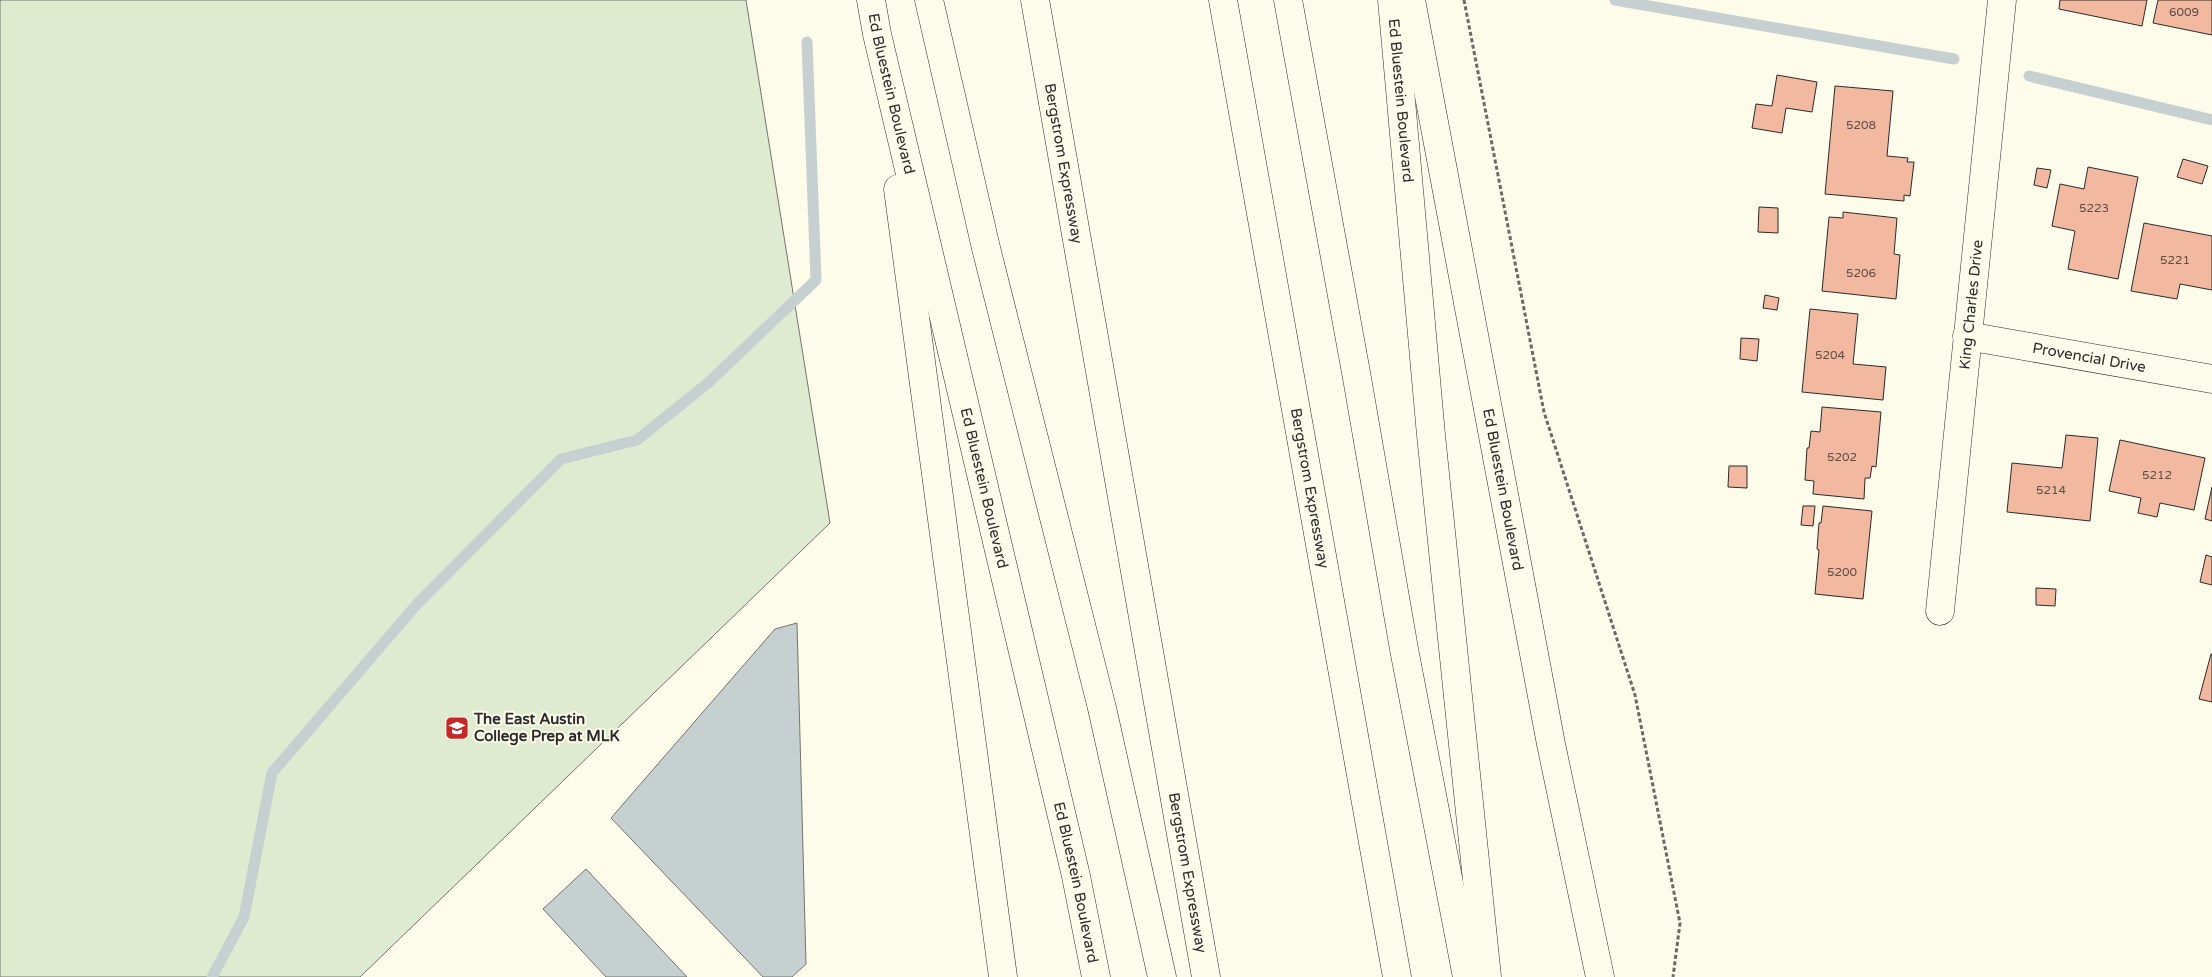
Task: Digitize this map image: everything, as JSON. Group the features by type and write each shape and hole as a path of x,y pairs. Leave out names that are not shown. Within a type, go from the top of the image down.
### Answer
{"main road":[{"name":"Ed Bluestein Boulevard","path":"871,0 877,34 1076,876 1096,977"},
{"path":"929,0 986,248 1102,708 1162,977"},
{"name":"Bergstrom Expressway","path":"1036,0 1206,977"},
{"name":"Bergstrom Expressway","path":"1223,0 1397,977"},
{"path":"1288,0 1357,378 1404,650 1467,977"},
{"name":"Ed Bluestein Boulevard","path":"1392,0 1431,435 1487,977"},
{"name":"Ed Bluestein Boulevard","path":"1410,0 1551,744 1600,977"},
{"name":"King Charles Drive","path":"1940,610 2002,0"},
{"path":"877,34 1003,977"},
{"name":"Provencial Drive","path":"1967,336 2212,379"}],"path":[{"path":"1464,0 1544,412 1635,695 1680,923 1673,977"}],"green space":[{"path":"0,0 746,0 830,523 360,977 0,977"}],"shaded area":[{"path":"797,623 806,964 792,977 763,977 611,818 775,629"},
{"path":"586,869 687,977 606,977 543,909"}],"building":[{"path":"2060,0 2147,0 2142,26 2059,9"},
{"path":"2158,0 2212,0 2212,35 2153,23"},
{"path":"1777,75 1817,82 1812,112 1786,108 1782,133 1752,128 1756,104 1772,106"},
{"path":"1835,86 1893,91 1887,156 1908,158 1907,162 1914,162 1910,196 1904,195 1904,201 1825,194"},
{"path":"2183,159 2208,166 2202,184 2177,177"},
{"path":"2088,167 2138,177 2118,279 2068,269 2075,231 2052,226 2060,184 2084,189"},
{"path":"2037,168 2051,170 2047,188 2034,185"},
{"path":"1759,207 1778,208 1778,233 1758,232"},
{"path":"1843,212 1897,218 1894,254 1900,255 1896,299 1822,291 1829,217 1843,218"},
{"path":"2144,223 2212,236 2212,290 2180,284 2177,299 2131,291"},
{"path":"1765,295 1779,298 1777,310 1763,308"},
{"path":"1810,309 1858,314 1853,364 1886,367 1883,400 1802,392"},
{"path":"1741,338 1759,339 1757,361 1740,359"},
{"path":"1822,407 1881,412 1876,467 1872,466 1870,478 1865,478 1864,499 1813,494 1814,481 1805,480 1807,448 1809,448 1811,431 1820,432"},
{"path":"2066,435 2098,438 2090,521 2007,512 2012,463 2062,468"},
{"path":"2120,440 2205,458 2194,510 2160,503 2157,517 2138,513 2141,498 2109,491"},
{"path":"1729,466 1747,466 1747,488 1728,487"},
{"path":"2212,487 2212,521 2205,519"},
{"path":"1803,506 1815,506 1813,526 1801,525"},
{"path":"1823,506 1872,511 1863,599 1815,594 1819,550 1817,549 1819,523 1821,523"},
{"path":"2206,555 2212,557 2212,585 2200,582"},
{"path":"2036,588 2056,589 2055,606 2036,605"},
{"path":"2212,654 2212,702 2199,699"}],"waterway":[{"path":"1615,0 1954,59"},
{"path":"212,977 244,917 272,773 417,604 561,459 637,440 708,383 816,280 807,42"},
{"path":"2029,76 2212,120"}],"place":[{"name":"The East Austin College Prep at MLK","path":"457,728"}]}
